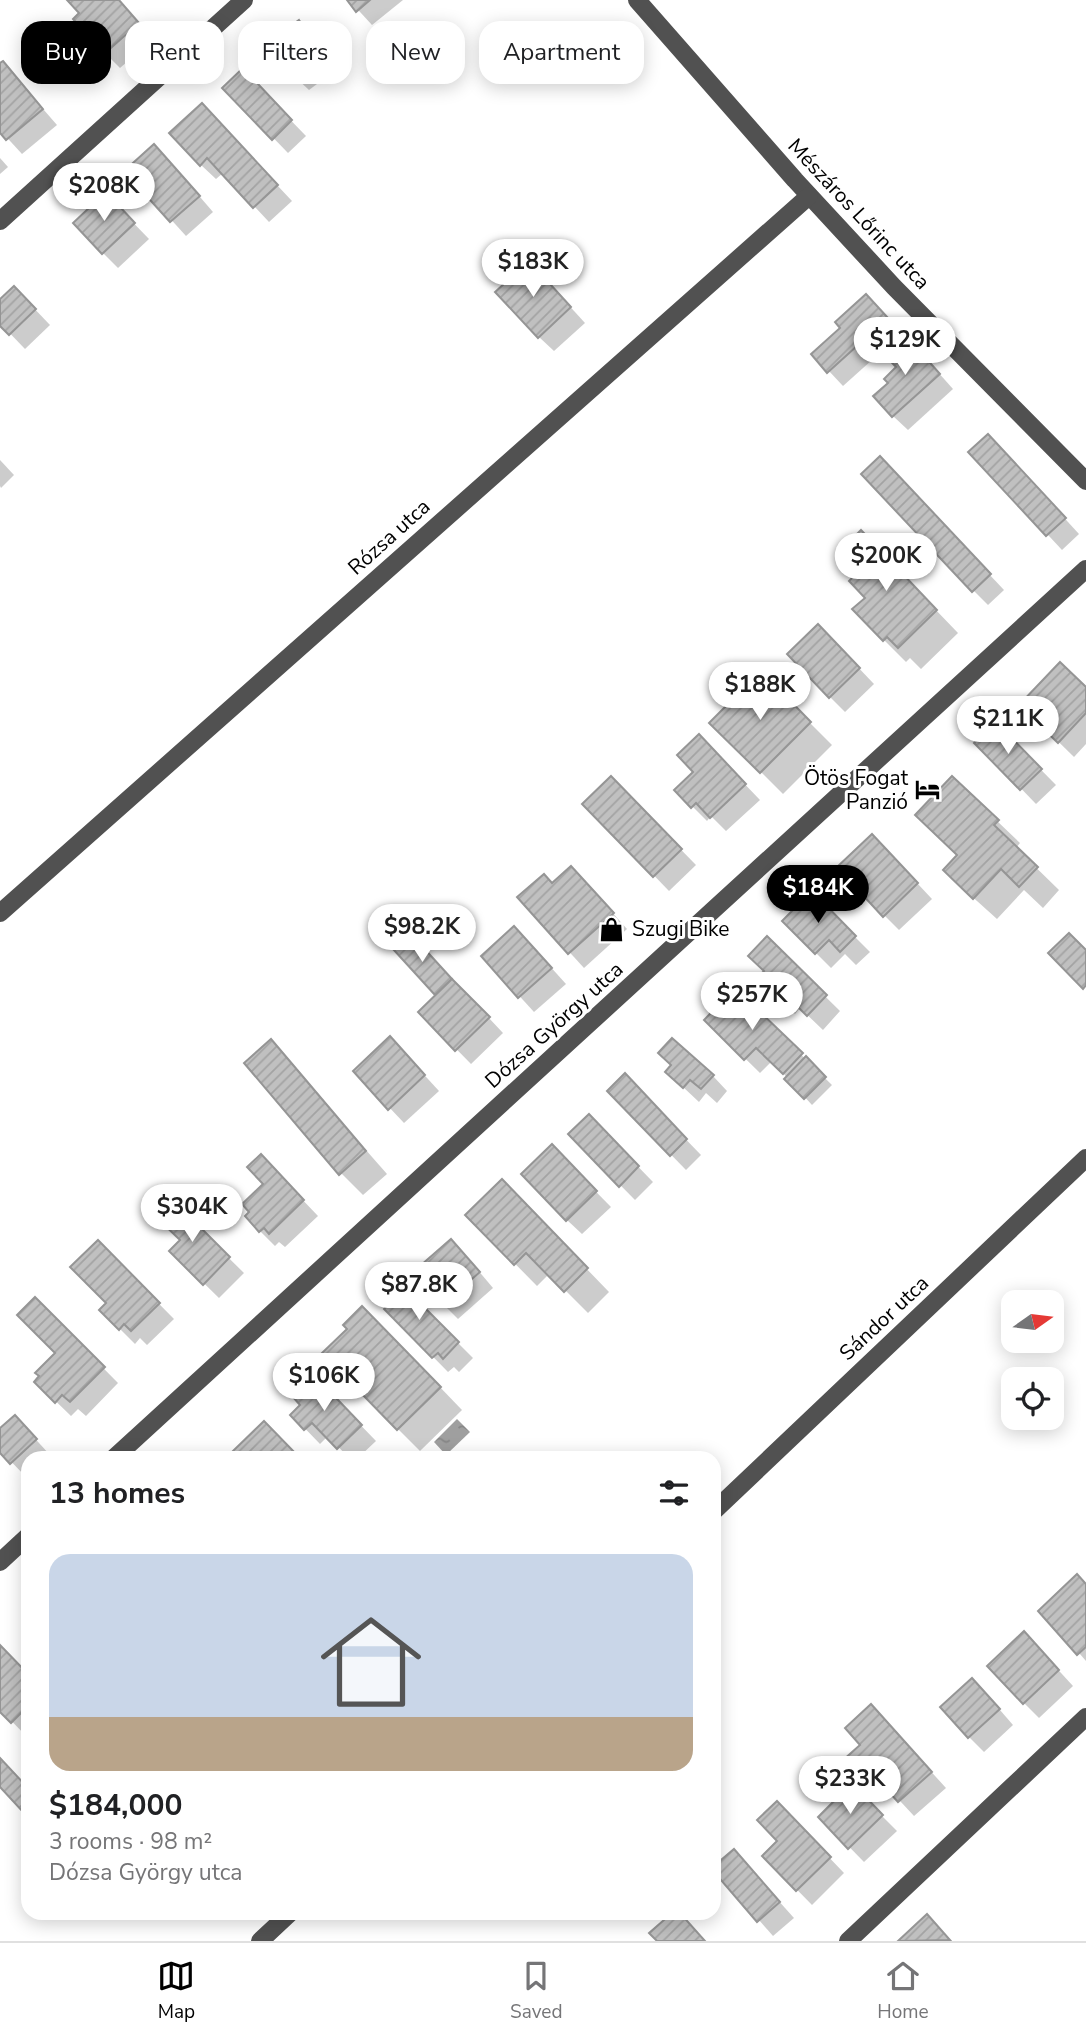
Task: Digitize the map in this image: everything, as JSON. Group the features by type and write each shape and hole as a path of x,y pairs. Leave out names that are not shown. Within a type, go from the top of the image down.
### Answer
{"street":[{"path":"0,221 244,0"},
{"name":"Mészáros Lőrinc utca","path":"637,0 894,287 1086,481"},
{"name":"Rózsa utca","path":"0,913 809,195"},
{"name":"Dózsa György utca","path":"122,1451 1086,569"},
{"name":"Sándor utca","path":"721,1504 1086,1158"},
{"path":"0,1562 21,1542"},
{"path":"848,1941 1086,1717"},
{"path":"260,1941 282,1920"}],"water":[{"path":"457,1419 470,1432 450,1451 442,1451 434,1442"}],"building":[{"path":"67,0 119,0 137,21 125,21 125,35 111,48 111,21 75,21 73,19 79,13"},
{"path":"347,0 370,0 356,12"},
{"path":"3,61 43,109 6,140 0,133 0,63"},
{"path":"238,73 238,84 258,84 292,120 272,140 222,88"},
{"path":"202,103 278,185 253,208 207,158 200,166 169,133"},
{"path":"154,144 200,196 170,222 124,171"},
{"path":"106,192 135,223 102,254 73,223"},
{"path":"529,261 571,307 538,338 495,292"},
{"path":"14,286 36,309 9,335 0,326 0,299"},
{"path":"866,294 888,318 827,373 811,354 840,328 835,322"},
{"path":"906,336 940,374 892,417 873,396 888,383 884,379 896,367 885,355"},
{"path":"988,434 1066,518 1046,536 968,452"},
{"path":"880,456 991,574 972,592 861,474"},
{"path":"861,530 937,610 898,648 887,637 883,641 852,609 865,598 849,581 860,570 841,550"},
{"path":"818,624 860,668 829,698 787,654"},
{"path":"1060,662 1086,687 1086,713 1058,743 1019,705"},
{"path":"761,671 811,722 760,773 709,723"},
{"path":"996,722 1042,769 1020,790 974,743"},
{"path":"699,734 746,784 710,818 696,803 691,808 674,790 693,772 677,755"},
{"path":"611,776 682,849 653,877 582,804"},
{"path":"952,776 999,820 994,825 1038,867 1019,887 1001,869 973,899 943,870 957,855 915,815"},
{"path":"872,834 918,883 883,917 837,867"},
{"path":"571,866 614,913 568,954 517,897 544,874 552,883"},
{"path":"812,891 856,936 840,952 829,940 815,954 782,921"},
{"path":"514,926 552,968 518,998 481,956"},
{"path":"410,933 452,979 435,995 393,949"},
{"path":"1069,933 1086,950 1086,985 1083,989 1048,953"},
{"path":"767,936 827,995 807,1016 785,994 779,1000 756,979 764,971 748,956"},
{"path":"452,979 490,1017 455,1051 418,1012"},
{"path":"735,988 803,1053 783,1074 756,1048 744,1060 704,1020"},
{"path":"390,1036 425,1075 388,1110 353,1071"},
{"path":"672,1038 714,1075 701,1089 690,1080 683,1088 665,1072 671,1065 658,1053"},
{"path":"271,1039 366,1151 339,1175 244,1063"},
{"path":"806,1056 826,1077 804,1099 784,1079"},
{"path":"625,1073 687,1139 670,1156 607,1091"},
{"path":"589,1114 639,1166 619,1187 568,1134"},
{"path":"552,1144 597,1191 566,1221 521,1174"},
{"path":"261,1154 304,1200 269,1234 264,1228 259,1232 245,1216 249,1212 242,1204 263,1184 247,1167"},
{"path":"502,1179 588,1268 564,1292 526,1253 514,1265 465,1215"},
{"path":"172,1199 230,1257 203,1285 169,1251 180,1240 155,1216"},
{"path":"451,1239 480,1272 442,1305 413,1272"},
{"path":"98,1240 160,1303 131,1331 124,1324 119,1330 99,1310 106,1303 70,1267"},
{"path":"397,1280 459,1342 443,1359 438,1353 432,1358 384,1309 390,1303 382,1295"},
{"path":"35,1297 105,1367 70,1402 62,1395 55,1403 34,1382 39,1376 35,1373 55,1353 17,1315"},
{"path":"362,1306 441,1387 397,1430 322,1353 347,1329 343,1325"},
{"path":"315,1376 362,1425 337,1449 312,1423 304,1430 290,1415 300,1405 293,1397"},
{"path":"15,1415 37,1439 10,1464 0,1453 0,1428"},
{"path":"264,1421 293,1451 233,1451"},
{"path":"1077,1574 1086,1584 1086,1647 1077,1655 1038,1611"},
{"path":"1024,1631 1059,1670 1023,1704 987,1666"},
{"path":"0,1645 21,1667 21,1713 11,1723 0,1712"},
{"path":"972,1678 1000,1709 968,1738 940,1707"},
{"path":"871,1704 932,1772 898,1802 873,1774 863,1783 843,1760 860,1745 845,1728"},
{"path":"0,1758 21,1780 21,1810 0,1787"},
{"path":"852,1783 883,1815 848,1849 818,1817"},
{"path":"777,1801 831,1857 796,1891 762,1856 777,1841 757,1820"},
{"path":"734,1849 780,1902 757,1922 721,1880 721,1860"},
{"path":"927,1914 950,1940 898,1941"},
{"path":"664,1920 686,1920 705,1941 657,1941 649,1933"}],"place":[{"name":"Ötös Fogat Panzió","path":"928,790"},
{"name":"Szugi Bike","path":"612,929"}]}
